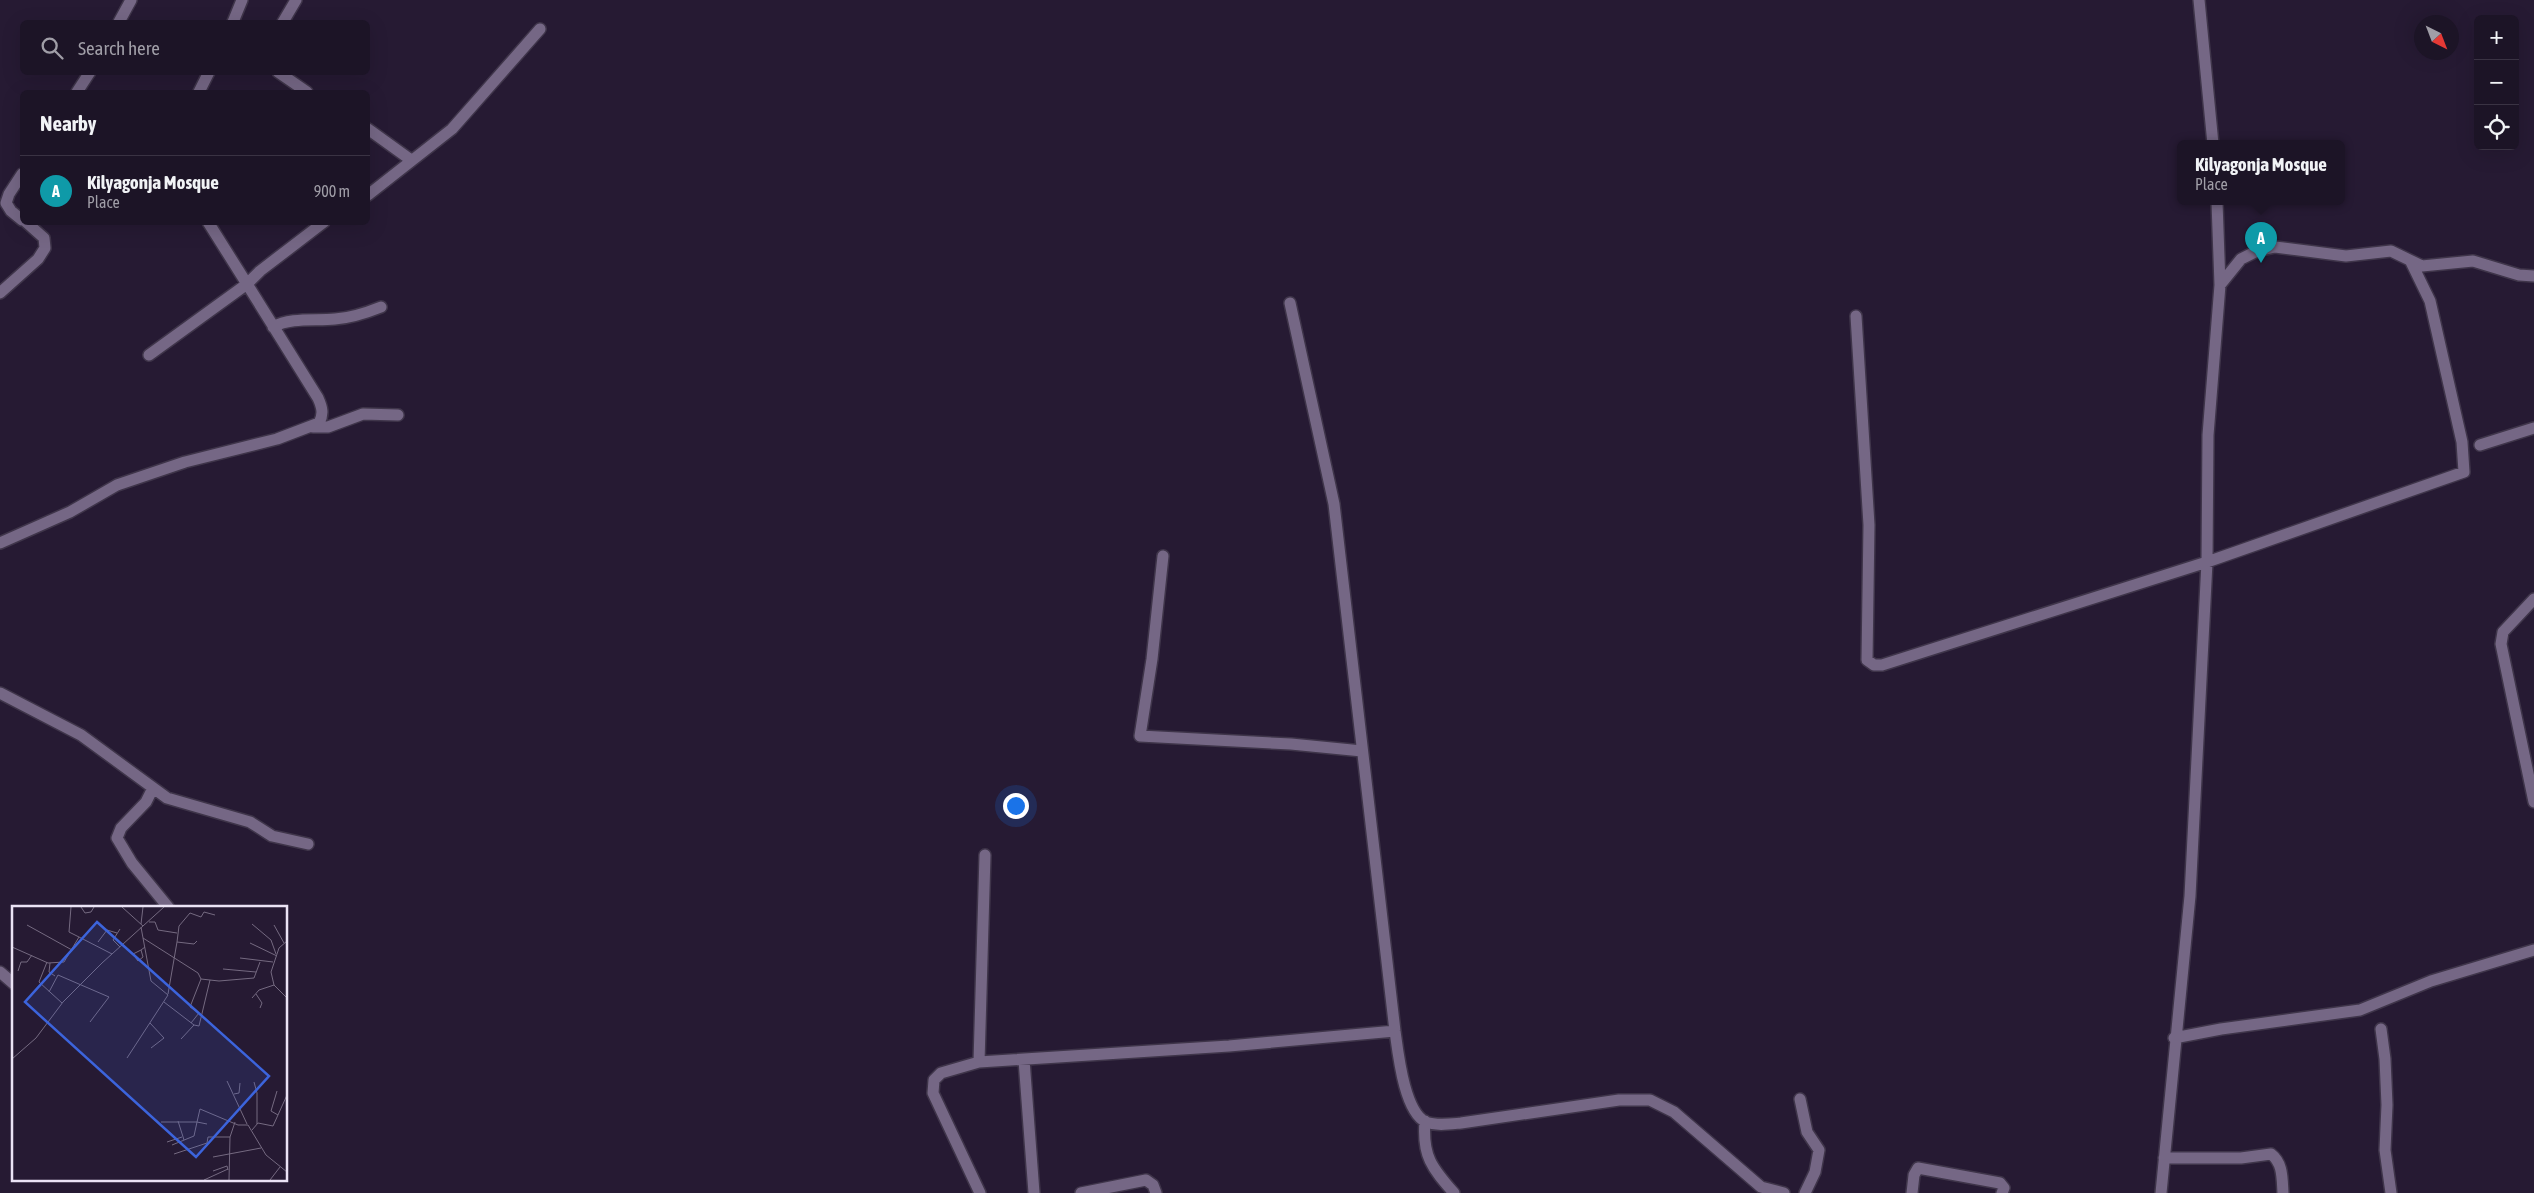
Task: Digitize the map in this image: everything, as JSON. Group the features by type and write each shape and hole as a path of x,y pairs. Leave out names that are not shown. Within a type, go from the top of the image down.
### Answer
{"street":[{"path":"120,20 131,0"},
{"path":"234,20 242,0"},
{"path":"284,20 296,0"},
{"path":"2199,0 2213,140"},
{"path":"370,192 452,129 540,29"},
{"path":"78,90 88,75"},
{"path":"200,90 208,75"},
{"path":"282,75 304,90"},
{"path":"370,130 411,160"},
{"path":"20,177 9,194 6,203 11,211 20,218"},
{"path":"2160,1193 2174,1038 2190,896 2206,562 2208,435 2220,285 2217,205"},
{"path":"0,293 38,259 45,248 44,238 29,225"},
{"path":"210,225 318,398 322,417 313,427"},
{"path":"149,355 247,284 260,271 320,225"},
{"path":"2220,285 2241,259 2256,251 2274,247 2346,256 2392,251 2411,262 2433,266 2473,261 2519,275 2534,276"},
{"path":"1856,316 1869,524 1868,660 1874,665 1882,665 2206,562 2464,472 2462,442 2430,301 2411,262"},
{"path":"1290,303 1334,504 1395,1031 1402,1072 1413,1108 1425,1121 1435,1124 1461,1123 1619,1100 1650,1100 1674,1112 1761,1187 1784,1193"},
{"path":"273,327 291,321 337,319 360,315 381,307"},
{"path":"0,543 70,512 117,485 185,462 313,427 328,427 363,414 398,415"},
{"path":"2480,446 2534,428"},
{"path":"1163,556 1152,659 1140,736 1291,744 1362,751"},
{"path":"2534,600 2503,632 2501,644 2531,774 2534,802"},
{"path":"0,694 86,738 167,798 250,822 272,836 308,844"},
{"path":"153,788 146,802 121,828 117,838 132,863 167,906"},
{"path":"979,1062 986,855"},
{"path":"2174,1038 2360,1010 2432,982 2534,950"},
{"path":"0,972 12,982"},
{"path":"2381,1029 2385,1059 2387,1104 2385,1150 2391,1193"},
{"path":"980,1193 933,1093 934,1080 941,1073 979,1062 1395,1031"},
{"path":"1024,1060 1034,1193"},
{"path":"1800,1099 1807,1132 1819,1150 1815,1172 1805,1193"},
{"path":"1425,1121 1423,1144 1436,1172 1454,1193"},
{"path":"2164,1158 2241,1158 2271,1154 2277,1159 2280,1166 2283,1193"},
{"path":"1912,1193 1914,1175 1918,1168 2000,1183 2004,1188 2002,1193"},
{"path":"1081,1193 1146,1180 1150,1182 1156,1193"}],"place":[{"name":"Kilyagonja Mosque","path":"2261,263"}]}
